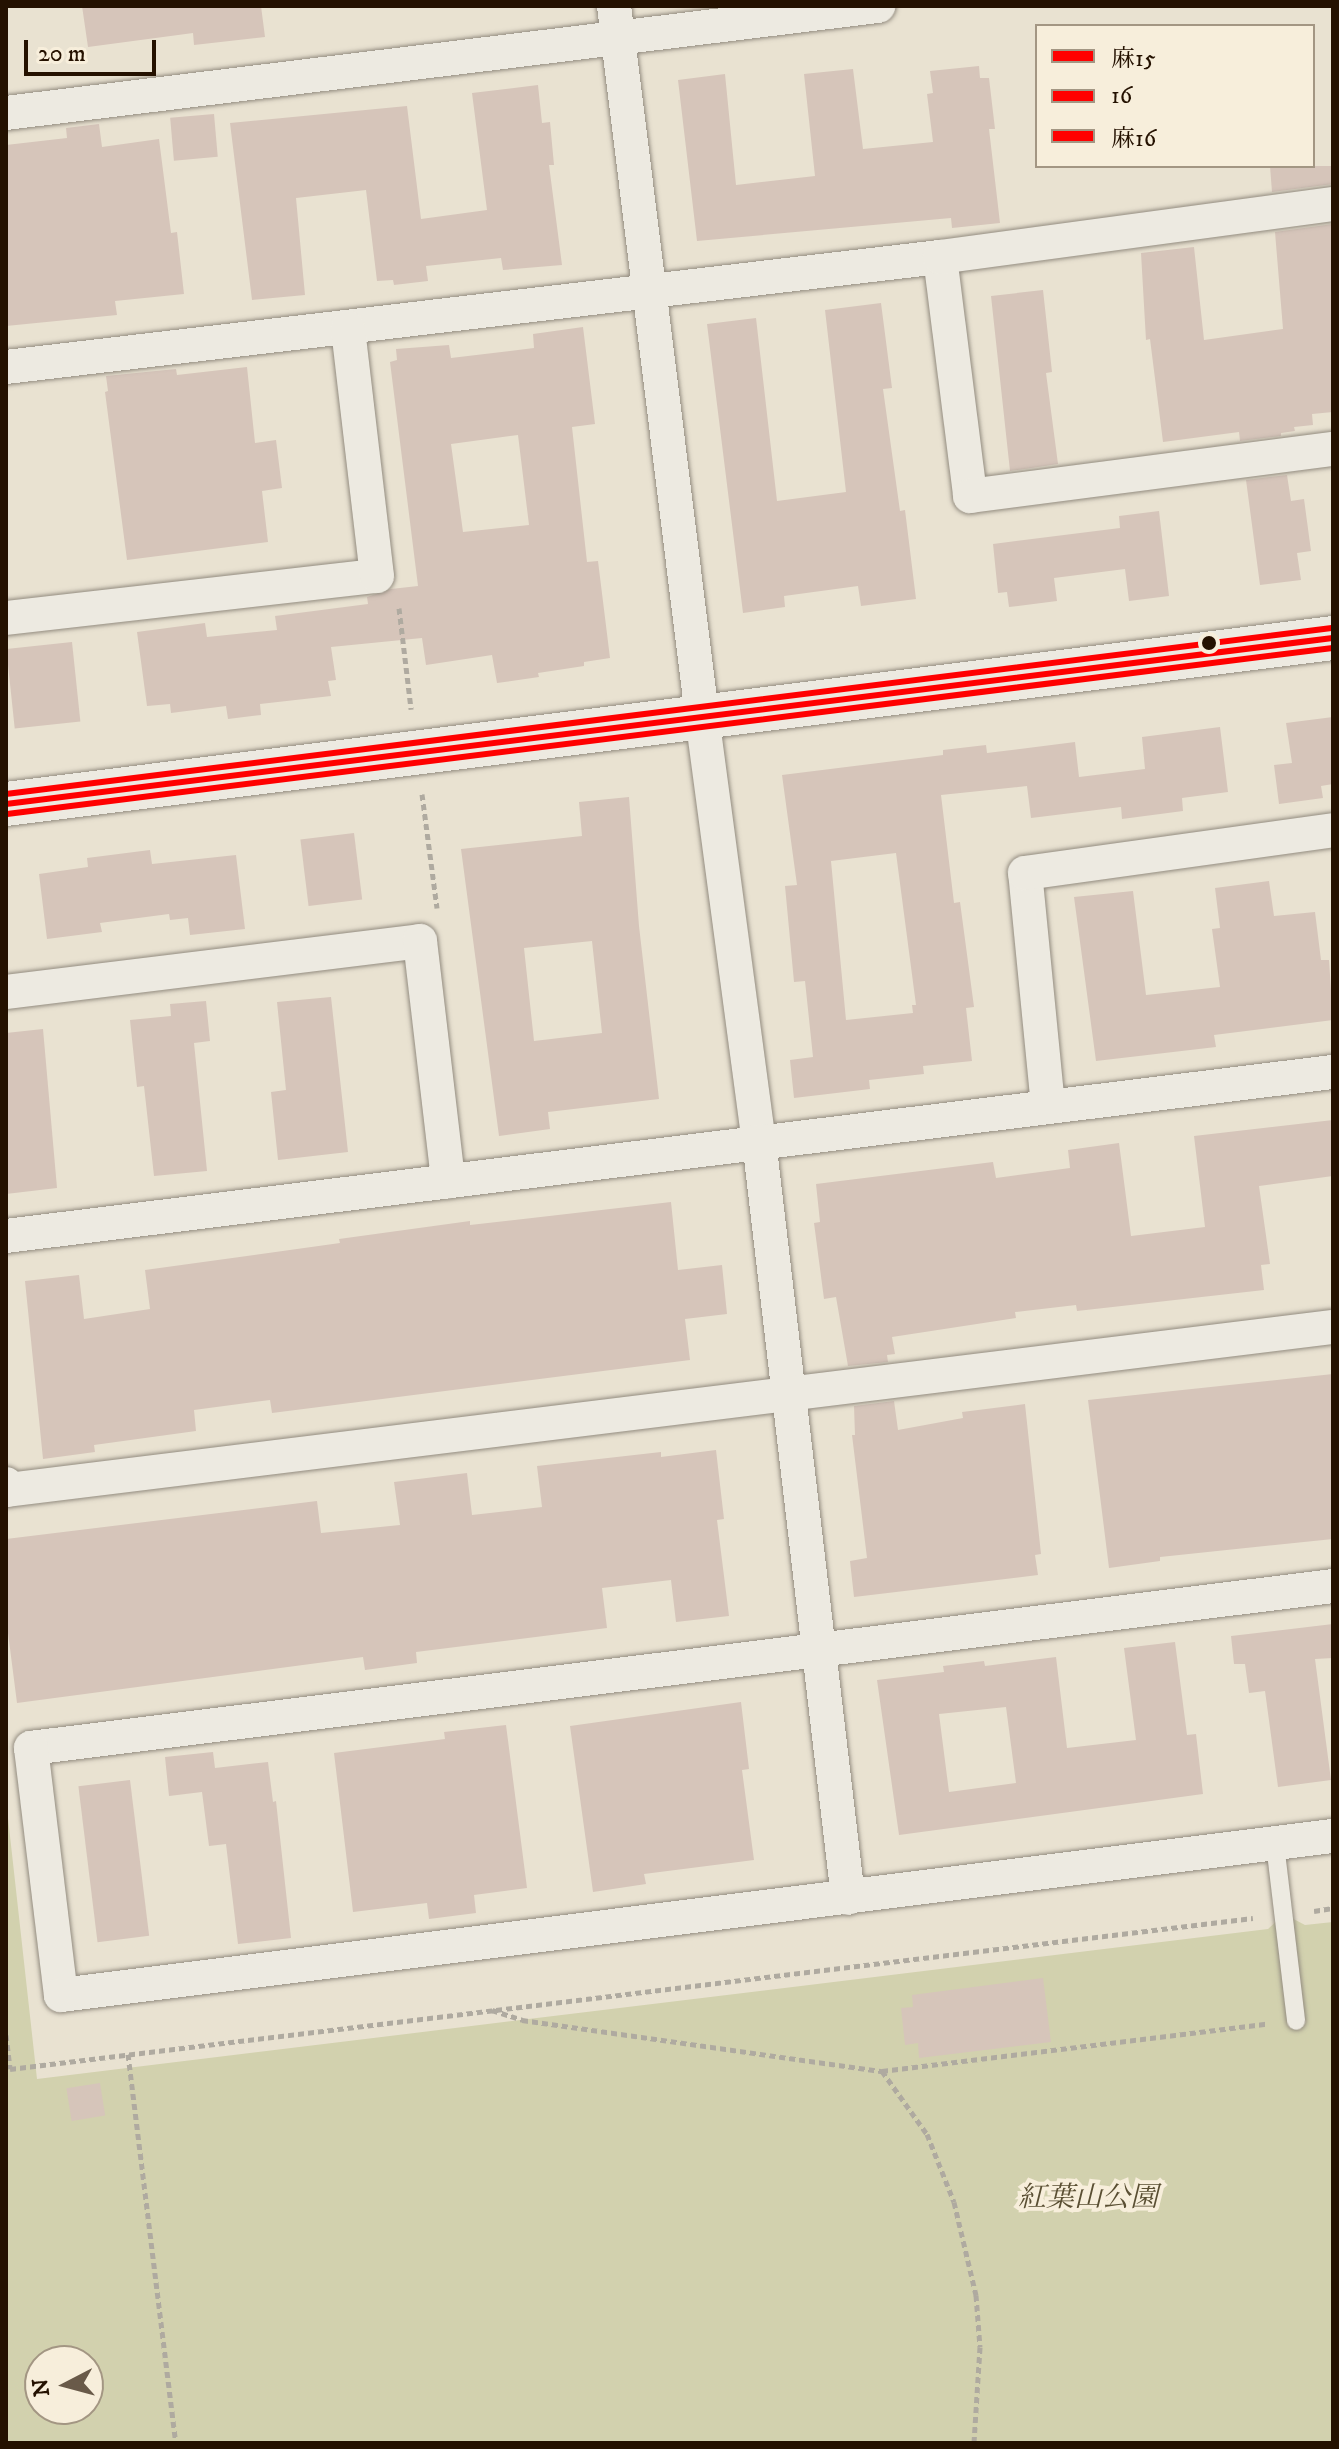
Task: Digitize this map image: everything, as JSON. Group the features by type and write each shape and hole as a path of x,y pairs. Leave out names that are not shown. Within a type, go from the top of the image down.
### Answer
{"street":[{"path":"6,113 616,22 878,6"},
{"path":"616,22 702,716 759,1141 848,1898"},
{"path":"6,367 940,257 1333,204"},
{"path":"940,257 970,496 1333,449"},
{"path":"6,618 377,576 348,328"},
{"path":"6,804 1333,638"},
{"path":"1048,1106 1025,873 1333,830"},
{"path":"6,992 420,941 448,1181"},
{"path":"6,1236 1333,1072"},
{"path":"6,1484 7,1490 1333,1327"},
{"path":"1333,1586 31,1748 61,1995 1333,1836"}],"lane":[{"path":"1275,1844 1284,1914 1287,2022"}],"path":[{"path":"397,594 438,916"},
{"path":"6,2035 8,2069 1333,1908"},
{"path":"490,2010 522,2020 882,2071 1287,2022"},
{"path":"128,2054 176,2443"},
{"path":"882,2071 927,2134 954,2202 976,2295 980,2347 974,2443"}],"green space":[{"name":"紅葉山公園","path":"6,1800 37,2079 1268,1929 1284,1914 1305,1925 1333,1922 1333,2443 6,2443"}],"building":[{"path":"82,6 261,6 265,37 194,45 193,33 88,47"},
{"path":"979,66 980,78 989,78 995,129 989,129 1000,223 952,228 951,218 697,241 678,80 725,74 736,185 815,176 804,74 853,69 863,149 933,142 927,94 933,93 930,71"},
{"path":"538,85 542,123 550,122 554,165 549,165 562,265 503,270 501,258 426,266 428,281 394,285 393,280 377,281 366,190 296,198 305,295 252,300 230,123 407,106 421,219 487,210 472,93"},
{"path":"214,114 218,157 174,161 170,118"},
{"path":"99,124 102,147 159,139 171,233 177,232 184,294 115,301 117,315 6,326 6,145 67,138 66,128"},
{"path":"1333,166 1333,184 1272,192 1270,168"},
{"path":"1333,224 1333,412 1312,414 1313,425 1294,427 1295,431 1281,433 1281,436 1240,441 1239,432 1163,442 1150,339 1146,340 1141,253 1194,247 1204,340 1283,329 1275,232"},
{"path":"1043,290 1052,372 1046,373 1058,464 1010,471 991,296"},
{"path":"881,303 892,388 883,389 900,511 905,510 916,599 861,606 858,586 784,596 785,607 743,613 707,324 756,318 777,501 846,492 825,310"},
{"path":"583,327 595,424 572,427 587,562 598,561 610,658 584,662 584,666 538,673 539,677 497,683 492,655 426,665 422,638 331,647 336,680 328,681 331,696 260,704 261,715 228,719 226,706 171,713 170,704 147,706 137,632 205,623 207,637 277,630 275,616 368,604 367,597 391,589 418,586 390,362 397,360 396,349 449,345 451,358 534,348 533,334","holes":["518,435 529,525 463,532 451,444"]},
{"path":"247,367 255,443 276,440 282,488 262,491 268,542 127,560 105,392 108,391 106,376 176,369 177,375"},
{"path":"1287,475 1291,501 1304,499 1311,551 1297,553 1301,580 1260,585 1246,480"},
{"path":"1159,511 1169,596 1129,601 1125,569 1054,578 1057,601 1009,607 1007,592 998,593 993,544 1120,528 1119,516"},
{"path":"72,642 80,722 15,728 6,649"},
{"path":"1333,717 1333,784 1321,786 1323,798 1279,804 1274,765 1292,763 1286,723"},
{"path":"1220,727 1228,792 1182,798 1183,811 1122,819 1121,807 1031,818 1027,786 941,795 954,903 960,902 974,1007 966,1008 972,1061 923,1066 924,1074 869,1080 870,1089 794,1098 790,1060 813,1057 805,981 794,982 785,886 797,885 782,775 943,755 943,750 986,745 987,753 1075,742 1079,777 1145,769 1142,737","holes":["896,853 916,1005 912,1005 913,1013 846,1020 831,861"]},
{"path":"629,797 639,926 659,1099 548,1112 550,1129 499,1136 461,849 582,836 579,802","holes":["592,941 602,1033 534,1041 524,948"]},
{"path":"354,833 362,900 309,906 300,840"},
{"path":"150,850 152,864 236,855 245,929 190,935 188,918 170,920 169,914 100,923 102,932 47,939 39,874 88,867 87,858"},
{"path":"1269,881 1274,916 1315,912 1321,960 1329,960 1333,1020 1214,1035 1216,1047 1096,1061 1074,897 1133,891 1146,995 1220,987 1212,929 1220,928 1215,888"},
{"path":"331,997 348,1152 278,1160 271,1092 286,1090 277,1002"},
{"path":"206,1001 210,1041 194,1043 207,1171 154,1176 144,1086 137,1087 130,1020 171,1016 170,1004"},
{"path":"43,1029 57,1188 6,1194 6,1033"},
{"path":"1333,1120 1333,1176 1259,1186 1270,1264 1261,1265 1264,1290 1077,1311 1076,1305 1015,1312 1016,1318 892,1337 895,1354 887,1355 888,1362 848,1366 836,1297 824,1299 814,1223 820,1222 816,1184 993,1162 996,1178 1070,1168 1068,1150 1119,1143 1131,1236 1205,1227 1194,1136"},
{"path":"671,1202 678,1270 722,1265 727,1314 685,1319 690,1360 272,1413 270,1400 194,1410 196,1431 94,1445 95,1452 43,1459 25,1281 79,1275 84,1319 150,1309 145,1270 470,1221 470,1225"},
{"path":"1333,1374 1333,1539 1160,1557 1160,1561 1109,1568 1088,1400"},
{"path":"894,1401 898,1430 963,1418 962,1412 1025,1404 1041,1554 1035,1555 1038,1575 854,1597 850,1561 867,1558 852,1435 855,1435 854,1406"},
{"path":"716,1450 724,1519 717,1520 729,1616 676,1622 671,1580 602,1588 607,1628 416,1652 417,1663 365,1670 363,1657 17,1703 8,1633 6,1539 317,1501 321,1533 400,1525 394,1482 467,1473 472,1515 542,1507 537,1466 661,1452 661,1457"},
{"path":"1333,1624 1333,1658 1315,1659 1331,1780 1278,1787 1265,1691 1249,1693 1245,1664 1234,1664 1231,1636"},
{"path":"1175,1642 1187,1735 1196,1734 1203,1794 899,1835 877,1680 944,1672 943,1666 984,1661 985,1666 1056,1657 1067,1748 1136,1740 1124,1648","holes":["1006,1707 1016,1783 949,1792 939,1714"]},
{"path":"741,1702 749,1769 742,1770 754,1860 644,1874 646,1884 593,1892 570,1726"},
{"path":"506,1725 527,1888 474,1895 476,1913 429,1919 427,1903 353,1912 334,1753 445,1739 444,1732"},
{"path":"213,1752 215,1768 268,1762 273,1802 276,1801 291,1938 238,1944 226,1844 209,1846 202,1792 169,1796 165,1757"},
{"path":"130,1780 149,1936 98,1942 78,1786"},
{"path":"1043,1978 1051,2042 919,2058 918,2043 905,2045 901,2008 913,2007 912,1995"},
{"path":"100,2083 105,2116 72,2121 66,2088"}],"transit line":[{"name":"麻16","path":"6,794 1332,628"},
{"name":"麻15","path":"6,804 1333,638"},
{"name":"16","path":"7,814 1333,648"}]}
